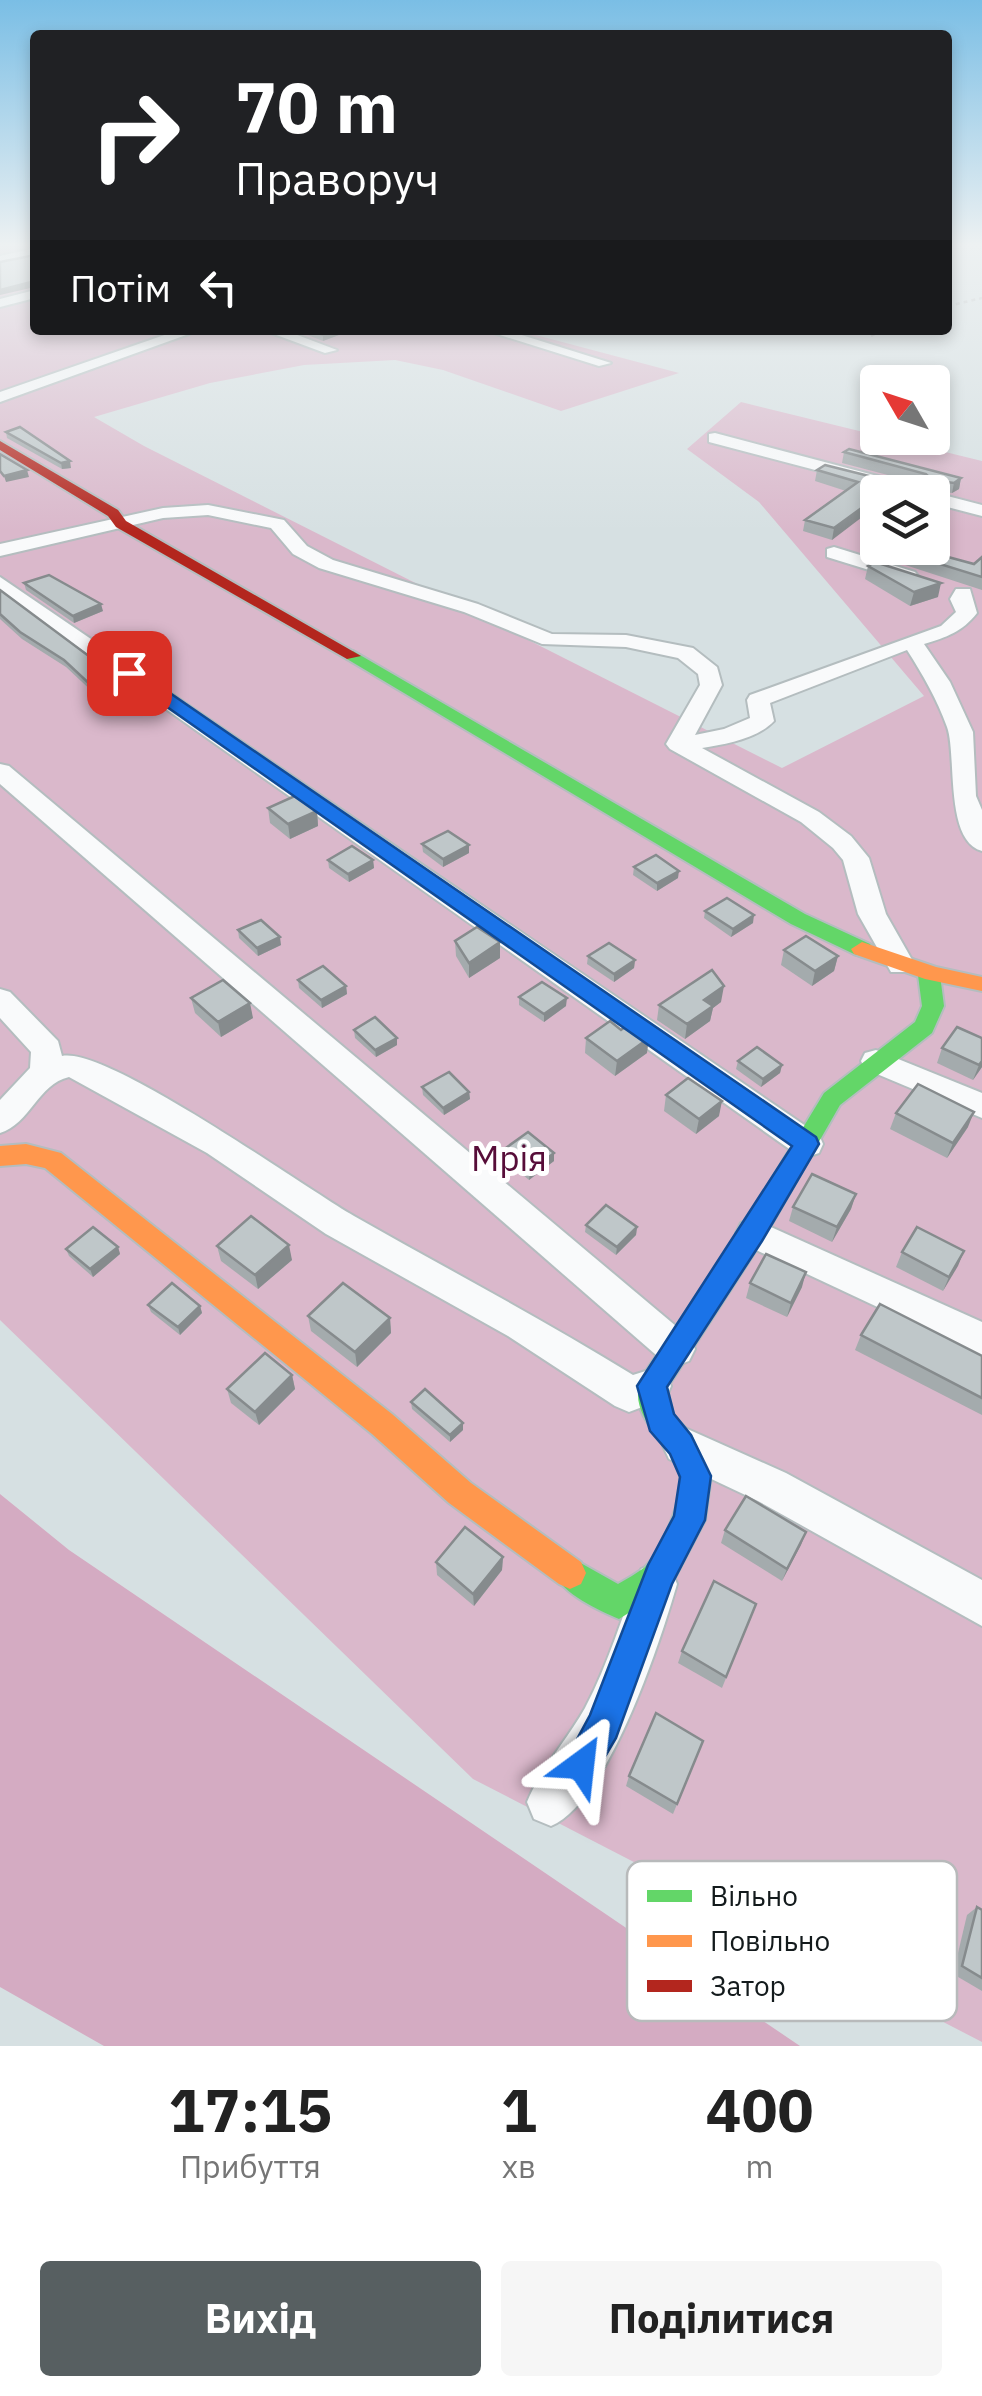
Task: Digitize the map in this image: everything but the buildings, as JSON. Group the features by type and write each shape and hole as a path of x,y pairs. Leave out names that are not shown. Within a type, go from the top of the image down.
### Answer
{"street":[{"path":"0,396 160,341"},
{"path":"304,341 330,350"},
{"path":"530,341 604,363"},
{"path":"715,438 860,477"},
{"path":"0,444 113,513 120,524 254,597 798,919 857,950 930,975 982,984"},
{"path":"950,502 982,511"},
{"path":"0,550 173,511 236,514 277,524 300,550 326,564 471,608 550,640 626,641 685,653 709,672 711,685 678,744"},
{"path":"678,744 719,738 753,727 762,721 758,700 948,630 967,613 954,591 834,553"},
{"path":"0,583 807,1144"},
{"path":"910,641 940,682 960,732 972,745 964,796 982,843"},
{"path":"678,744 810,817 842,842 856,858 872,914 900,965"},
{"path":"0,771 676,1349"},
{"path":"45,1071 71,1065 98,1076 219,1144 338,1224 521,1325 629,1394 652,1386 753,1234 832,1099 876,1061 924,1028 933,1006 930,975"},
{"path":"0,999 47,1049 45,1071 2,1139 52,1160 382,1424 460,1494 571,1574 618,1602 659,1576"},
{"path":"876,1061 982,1106"},
{"path":"753,1234 982,1340"},
{"path":"551,1802 581,1765 604,1726 659,1576 689,1520 696,1476 681,1444 660,1421 652,1386"},
{"path":"681,1444 772,1486 982,1604"}],"green space":[{"name":"Мрія","path":"0,341 560,341 679,373 561,411 443,370 395,360 304,365 210,383 94,417 144,446 782,768 924,696 759,502 687,449 741,402 860,431 860,455 950,453 982,461 982,2042 941,2021 957,2021 957,1861 632,1861 473,1779 0,1320"}],"shaded area":[{"path":"0,1494 69,1550 627,1929 627,2021 763,2021 800,2046 104,2046 0,1987"}],"traffic: fast":[{"path":"353,656 798,919 862,949"},
{"path":"570,1573 619,1603 659,1576 689,1520 696,1476 681,1445 660,1421 652,1386 753,1233 832,1099 924,1027 933,1006 929,975"}],"traffic: slow":[{"path":"862,949 933,974 982,984"},
{"path":"0,1156 26,1154 52,1160 382,1424 460,1493 570,1573"}],"traffic: jam":[{"path":"0,445 113,513 121,524 353,656"}],"route":[{"path":"129,673 807,1144 753,1234 652,1386 660,1421 681,1444 696,1476 689,1520 659,1576 604,1726 581,1765"}]}
